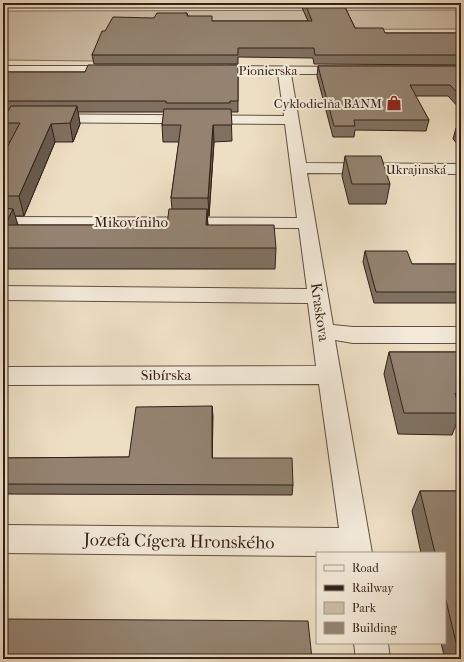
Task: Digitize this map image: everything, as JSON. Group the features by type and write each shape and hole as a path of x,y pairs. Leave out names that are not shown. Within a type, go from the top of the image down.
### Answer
{"street":[{"path":"3,70 125,70"},
{"name":"Pionierska","path":"195,70 360,70"},
{"name":"Kraskova","path":"284,70 318,296 325,356 330,375 356,547"},
{"path":"3,118 292,120"},
{"name":"Ukrajinská","path":"299,168 461,169"},
{"name":"Mikovíniho","path":"3,222 307,223"},
{"path":"3,293 318,296"},
{"path":"323,331 353,335 461,335"},
{"name":"Sibírska","path":"3,376 330,375"},
{"name":"Jozefa Cígera Hronského","path":"3,539 356,547"},
{"path":"371,644 374,659"}],"green space":[{"path":"461,10 461,29 107,30 94,61 3,60 3,11"}],"building":[{"path":"305,3 343,3 355,28 383,28 385,33 461,33 461,55 315,55 314,48 238,48 238,55 92,55 102,31 105,31 113,17 154,18 157,13 187,13 187,16 212,16 212,21 312,21"},
{"path":"88,65 238,65 238,101 230,101 230,103 166,103 166,101 3,101 3,72 85,72"},
{"path":"318,66 461,66 461,97 450,85 410,85 429,120 354,120 355,126 334,126"},
{"path":"11,106 77,106 70,123 51,124 19,196 3,196 3,155 20,123 3,123 3,120"},
{"path":"164,109 231,109 232,125 213,125 208,198 171,198 181,125 162,125"},
{"path":"456,128 461,128 461,134"},
{"path":"345,156 381,156 390,184 352,184"},
{"path":"3,208 13,209 5,225 167,225 169,209 207,209 206,225 274,225 276,248 3,248"},
{"path":"365,251 407,251 412,264 461,264 461,292 376,292"},
{"path":"389,352 461,352 461,393 455,393 460,413 404,413"},
{"path":"212,406 212,458 292,458 293,485 3,484 3,458 129,457 136,407"},
{"path":"420,491 461,491 461,659 446,600 446,552 435,552"},
{"path":"3,619 308,621 312,659 3,659"}],"railway":[{"path":"333,5 461,4"},
{"path":"3,5 313,5"}],"place":[{"name":"Cyklodielňa BANM","path":"394,103"}]}
